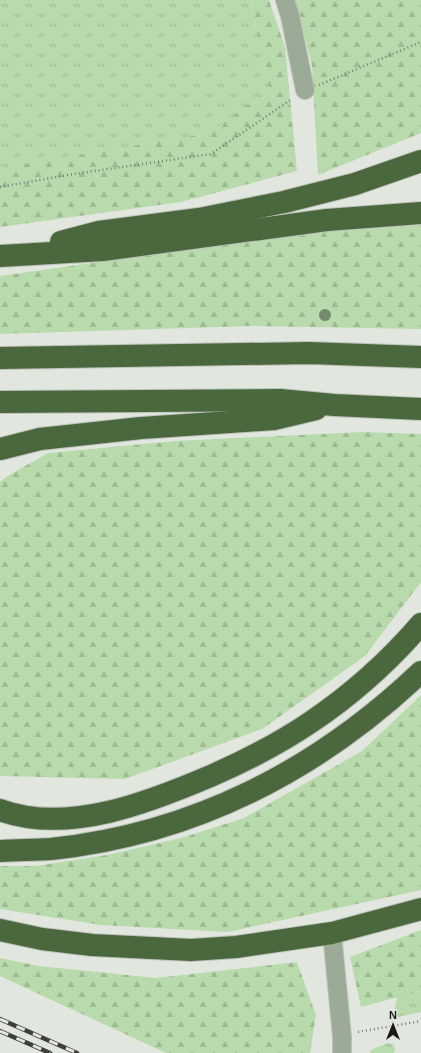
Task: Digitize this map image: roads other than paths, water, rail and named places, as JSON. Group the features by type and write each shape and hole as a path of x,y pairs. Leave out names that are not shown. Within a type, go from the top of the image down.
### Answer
{"highway":[{"path":"9,255 99,232 199,219 284,202 355,184 421,161"},
{"path":"9,255 103,250 327,220 421,213"},
{"path":"0,358 309,353 421,357"},
{"path":"0,402 280,400 334,405 421,409"},
{"path":"0,449 40,439 141,428 274,418 334,405"},
{"path":"0,810 29,817 63,818 94,814 160,798 254,756 312,722 361,684 388,659 421,624"},
{"path":"0,851 51,849 101,841 149,830 195,816 237,799 286,775 330,747 376,713 421,672"},
{"path":"0,930 42,939 92,945 190,950 236,947 332,934 421,909"}],"street":[{"path":"285,0 290,16 305,90"},
{"path":"332,934 342,1045"}],"railway":[{"path":"0,1019 77,1053"},
{"path":"0,1031 50,1053"}]}
